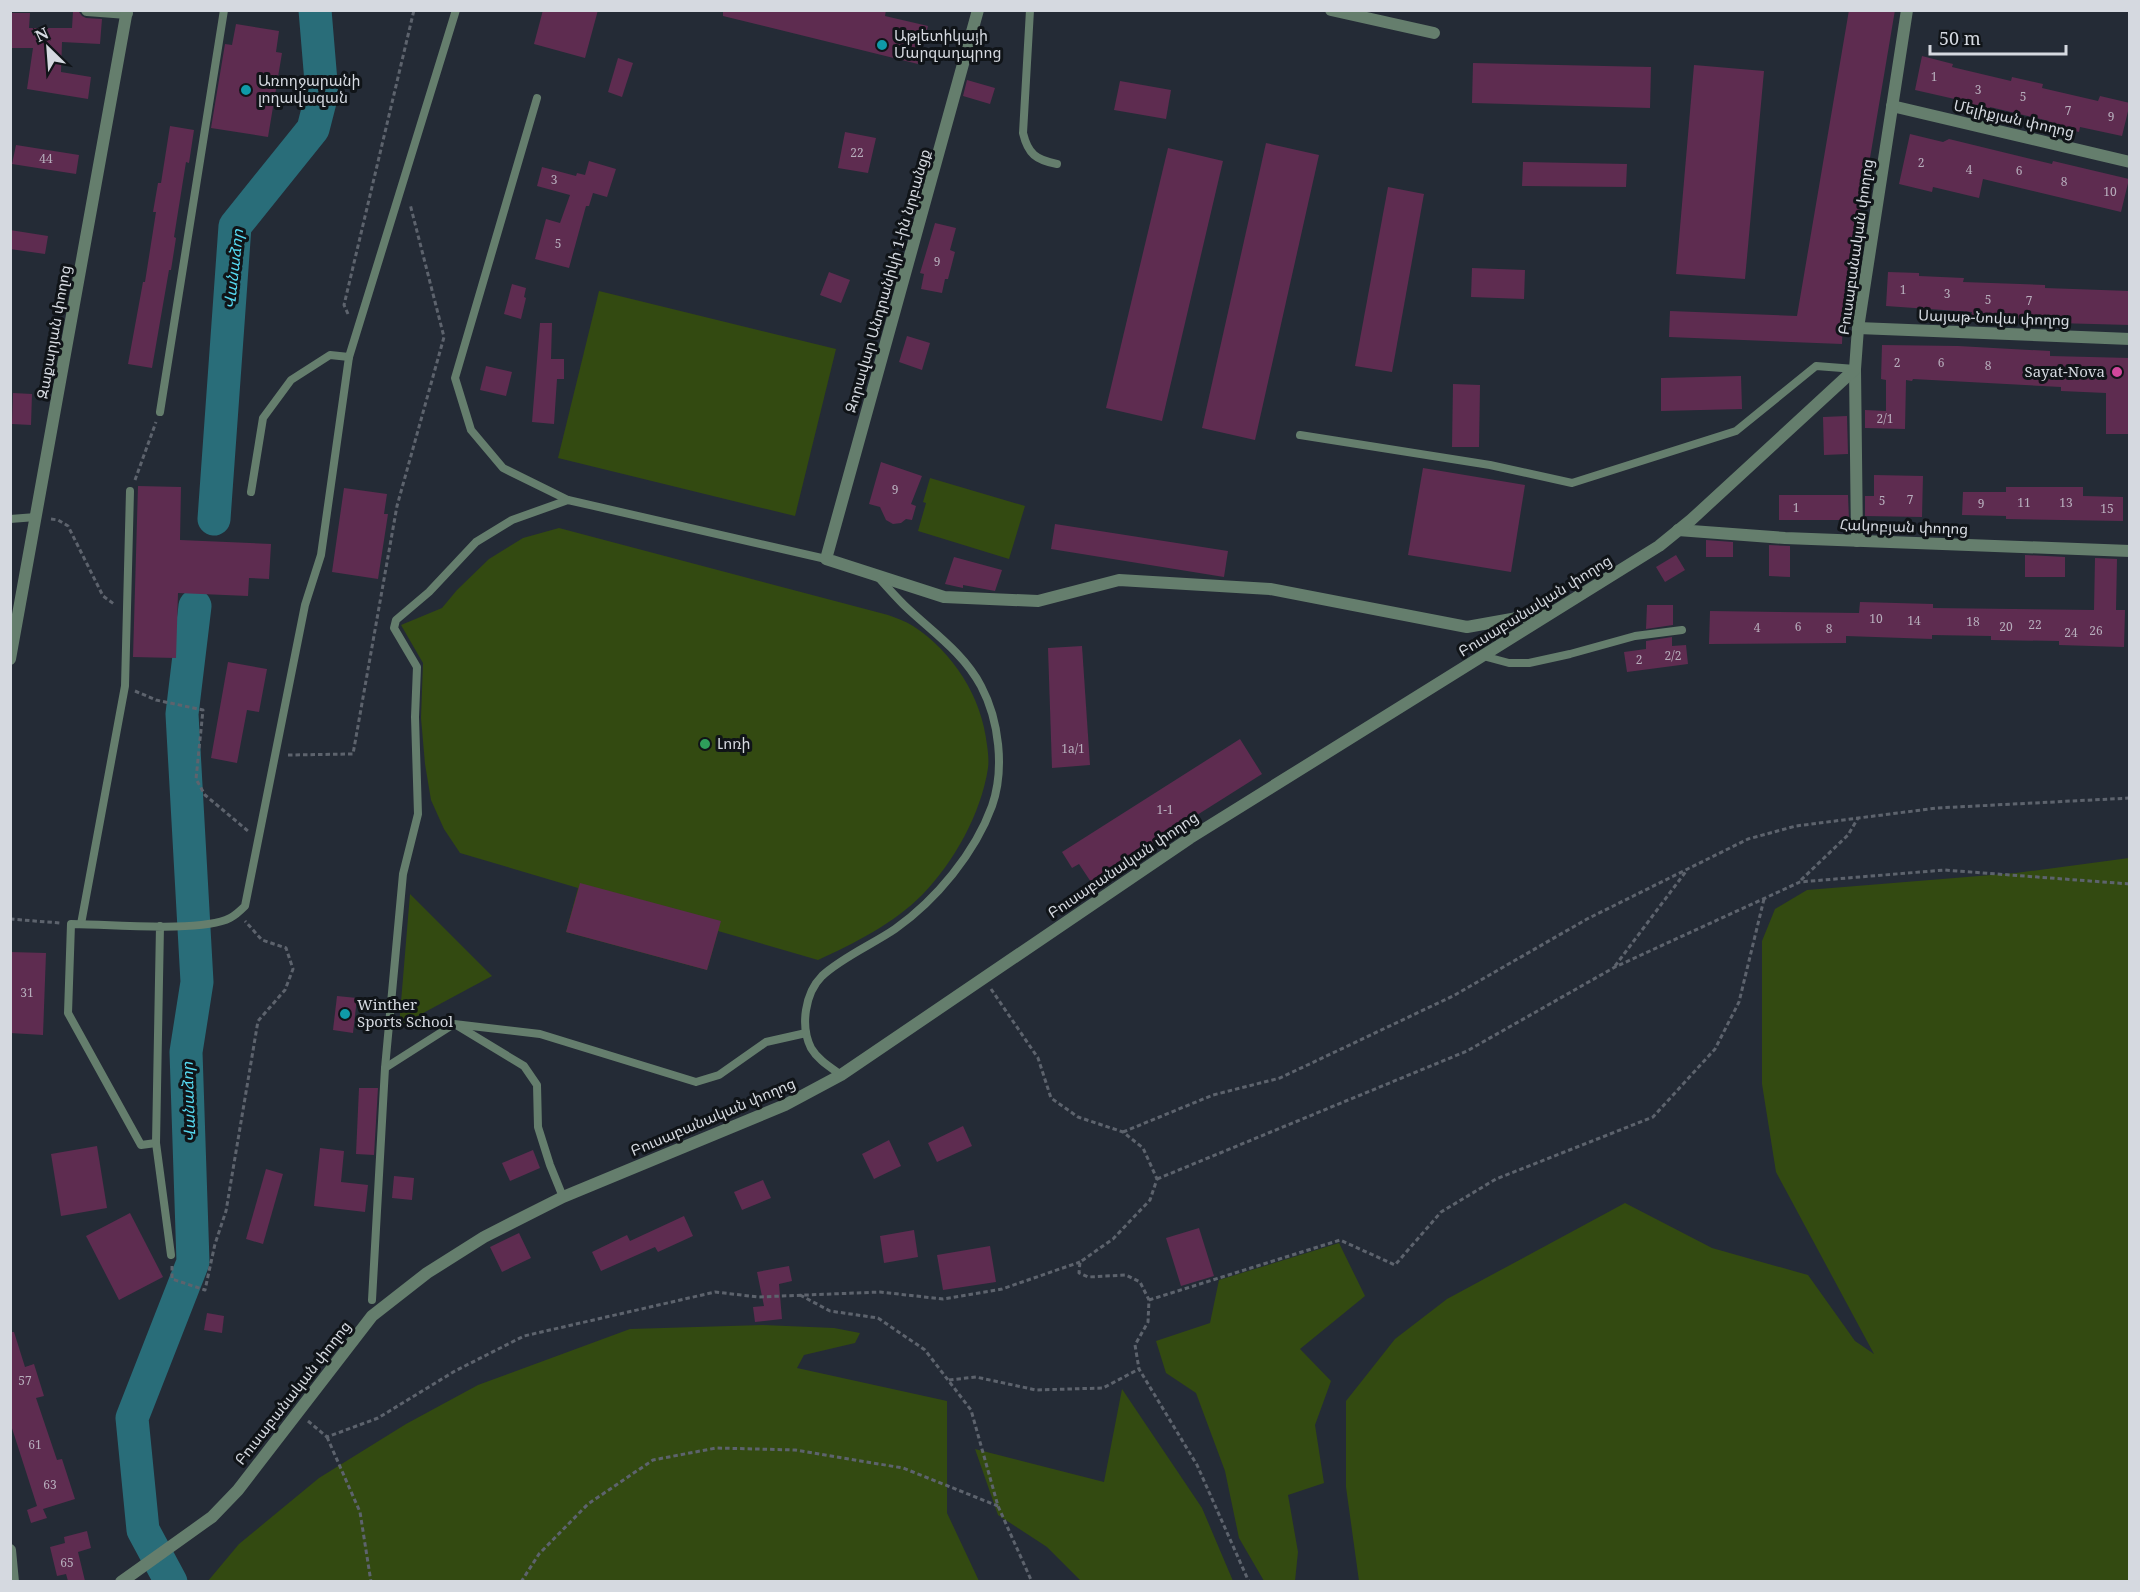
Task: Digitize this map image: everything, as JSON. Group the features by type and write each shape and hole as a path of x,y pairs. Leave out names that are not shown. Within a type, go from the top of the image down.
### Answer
{"street":[{"path":"87,10 127,12"},
{"name":"Զորավար Անդրանիկի 1-ին նրբանցք","path":"826,559 978,10"},
{"path":"1331,10 1434,33"},
{"name":"Բուսաբանական փողոց","path":"121,1581 212,1517 238,1490 372,1316 427,1273 475,1243 563,1197 785,1105 841,1075 1190,838 1659,546 1678,531 1855,369 1858,328 1907,10"},
{"name":"Զաքարյան փողոց","path":"10,659 127,12"},
{"name":"Մելիքյան փողոց","path":"1892,106 2130,162"},
{"name":"Սայաթ-Նովա փողոց","path":"1858,328 2130,339"},
{"path":"1855,369 1857,541"},
{"name":"Հակոբյան փողոց","path":"1678,531 1857,541 2130,551"},
{"path":"826,559 944,597 1038,601 1119,580 1270,590 1467,627 1555,611"},
{"path":"10,1550 13,1581"}],"lane":[{"path":"160,412 224,10"},
{"path":"156,1143 141,1144 68,1013 71,924 181,926 206,924 230,919 245,906 305,605 321,555 350,357 456,10"},
{"path":"1030,10 1023,133 1027,148 1043,161 1057,164"},
{"path":"537,99 455,378 471,430 503,468 568,500 826,559"},
{"path":"251,492 263,418 291,380 330,355 350,357"},
{"path":"1300,435 1490,465 1572,483 1736,431 1816,366 1855,369"},
{"path":"81,924 125,686 130,491"},
{"path":"372,1300 384,1068 403,874 418,814 415,717 417,667 394,628 396,620 429,592 476,542 512,520 568,500"},
{"path":"10,519 36,517"},
{"path":"841,1075 824,1063 812,1048 806,1033 809,995 822,976 896,928 927,902 950,875 974,844 992,804 999,767 994,721 981,687 962,657 903,604 876,575"},
{"path":"1483,656 1509,663 1529,663 1635,636 1682,630"},
{"path":"160,926 156,1143 171,1255"},
{"path":"384,1068 454,1024 540,1034 696,1083 719,1075 766,1041 806,1033"},
{"path":"454,1024 525,1066 537,1085 538,1127 563,1197"}],"path":[{"path":"362,320 349,317 344,305 414,10"},
{"path":"353,754 397,506 444,337 404,182"},
{"path":"130,491 160,412"},
{"path":"36,517 58,520 68,526 103,596 127,614"},
{"path":"125,686 161,701 204,710 196,779 205,795 258,840"},
{"path":"275,756 358,754"},
{"path":"1123,1132 1213,1095 1280,1078 1454,996 1587,919 1748,839 1796,826 1937,808 2130,798"},
{"path":"1800,882 1848,835 1858,818"},
{"path":"1615,967 1688,869"},
{"path":"1157,1179 1467,1051 1615,967 1800,882 1944,870 2130,884"},
{"path":"1149,1300 1340,1240 1395,1265 1441,1212 1496,1179 1653,1117 1715,1049 1739,1002 1765,898"},
{"path":"175,1280 205,1290 215,1244 226,1211 258,1021 285,990 293,969 286,948 262,940 237,913"},
{"path":"10,919 71,924"},
{"path":"327,1437 378,1418 455,1371 525,1336 715,1292 758,1297 880,1292 943,1299 1002,1289 1080,1262 1113,1239 1150,1200 1157,1179 1143,1148 1123,1132 1078,1117 1051,1098 1038,1058 984,977"},
{"path":"1080,1262 1079,1273 1088,1277 1126,1275 1140,1282 1149,1300 1148,1322 1135,1346 1139,1369 1197,1465 1249,1581"},
{"path":"799,1295 830,1311 878,1318 925,1350 971,1410 998,1506 1032,1581"},
{"path":"948,1380 976,1377 1036,1390 1103,1388 1139,1369"},
{"path":"291,1419 311,1422 327,1437 360,1512 371,1581"},
{"path":"520,1581 539,1554 588,1504 652,1460 716,1448 795,1450 903,1468 998,1506"}],"green space":[{"path":"599,291 836,349 795,516 558,458"},
{"path":"930,478 1025,506 1009,559 918,531"},
{"name":"Լոռի","path":"559,528 888,615 913,626 941,649 963,677 979,710 988,750 988,765 979,803 964,836 945,868 922,895 886,924 860,940 818,960 718,931 707,970 566,932 578,888 460,853 444,829 431,800 421,718 423,663 401,625 442,608 489,559 523,538"},
{"path":"2129,858 2129,1581 1359,1581 1346,1487 1346,1401 1395,1339 1447,1299 1625,1203 1712,1248 1808,1275 1855,1341 1874,1354 1776,1172 1762,1084 1762,941 1775,909 1807,890 2016,873"},
{"path":"410,894 492,976 399,1026"},
{"path":"1339,1243 1365,1296 1300,1349 1331,1381 1315,1425 1324,1483 1288,1495 1298,1552 1295,1581 1264,1581 1239,1538 1225,1471 1196,1393 1166,1373 1156,1341 1210,1323 1219,1280"},
{"path":"763,1325 834,1328 860,1333 855,1343 804,1355 797,1368 947,1401 947,1513 979,1581 208,1581 239,1544 319,1478 406,1424 478,1385 630,1329"},
{"path":"1122,1389 1202,1508 1233,1581 1081,1581 1047,1547 998,1515 975,1449 1104,1482"}],"building":[{"path":"543,10 598,10 585,58 534,44"},
{"name":"Աթլետիկայի Մարզադպրոց","path":"723,10 886,10 885,16 928,26 918,64 723,16"},
{"path":"1849,10 1895,10 1843,318 1842,344 1669,337 1670,311 1797,316"},
{"path":"73,11 79,12 86,18 102,19 100,44 62,42 61,72 91,77 88,99 27,89 33,48 10,48 10,13 30,13 29,28 72,28"},
{"name":"Առողջարանի լողավազան","path":"236,24 279,31 276,52 282,53 268,137 211,128 225,44 232,45"},
{"path":"1922,56 1953,64 1952,67 2011,81 2012,77 2043,84 2042,88 2098,101 2100,96 2130,103 2122,136 2080,127 2079,132 2048,124 2049,121 1990,107 1989,111 1959,104 1959,100 1915,90"},
{"path":"618,58 633,63 622,97 608,92"},
{"path":"1473,63 1651,67 1650,108 1472,103"},
{"path":"1694,65 1764,71 1745,279 1676,274"},
{"path":"967,80 995,88 990,104 963,96"},
{"path":"1120,81 1171,90 1166,119 1114,110"},
{"path":"170,126 194,130 189,163 186,162 171,270 169,270 152,368 128,364 143,282 145,282 156,212 153,212 158,183 161,183"},
{"path":"845,132 876,138 868,173 838,168"},
{"path":"1910,134 1943,142 1949,139 2052,164 2053,161 2129,179 2121,212 1983,179 1979,198 1933,187 1932,192 1899,184"},
{"path":"1266,143 1319,155 1255,440 1202,428"},
{"path":"16,145 79,155 76,174 12,164"},
{"path":"1168,148 1223,161 1162,421 1106,408"},
{"path":"589,161 616,169 607,197 593,193 589,206 586,206 569,268 535,259 546,219 560,223 570,195 537,186 542,167 576,176 577,173 585,175"},
{"path":"1523,162 1627,164 1626,187 1522,186"},
{"path":"1388,187 1424,194 1392,372 1355,366"},
{"path":"935,223 956,228 950,250 955,252 942,293 921,289 924,274 920,273"},
{"path":"10,230 48,236 45,254 10,249"},
{"path":"1472,268 1525,270 1524,299 1471,297"},
{"path":"829,272 850,280 841,303 820,295"},
{"path":"1888,272 1964,278 1963,282 2130,291 2130,325 1971,317 1972,312 1886,306"},
{"path":"512,284 526,288 521,319 504,314"},
{"path":"540,323 552,323 551,359 564,359 564,379 557,379 554,424 532,422"},
{"path":"907,336 930,343 922,370 899,362"},
{"path":"1882,345 1958,346 2050,351 2050,356 2130,358 2130,434 2106,434 2106,393 2061,391 2061,387 1913,379 1912,381 1906,380 1905,429 1865,428 1865,410 1886,411 1886,380 1881,379"},
{"path":"486,366 512,372 506,396 480,390"},
{"path":"1741,376 1742,409 1661,411 1661,378"},
{"path":"1453,384 1480,385 1479,447 1452,447"},
{"path":"13,393 32,394 31,425 12,424"},
{"path":"1847,416 1848,454 1824,455 1823,417"},
{"path":"881,462 922,476 911,504 916,506 912,520 906,519 901,523 893,524 886,520 880,507 869,504"},
{"path":"1423,468 1525,485 1511,572 1408,555"},
{"path":"1874,475 1923,476 1922,517 1865,516 1865,496 1874,496"},
{"path":"138,486 181,487 180,540 271,544 269,579 249,578 248,596 178,593 176,658 133,657"},
{"path":"2006,487 2083,487 2083,496 2123,497 2123,521 2006,519 2006,516 1962,515 1963,492 2006,492"},
{"path":"344,488 387,494 384,514 388,514 378,579 332,572"},
{"path":"1779,495 1848,495 1849,520 1779,520"},
{"path":"1055,524 1228,551 1224,577 1051,549"},
{"path":"1706,540 1733,542 1733,557 1706,557"},
{"path":"1769,545 1790,546 1790,577 1769,576"},
{"path":"1676,555 1685,570 1665,582 1656,567"},
{"path":"2025,555 2065,557 2065,577 2025,577"},
{"path":"954,557 1002,570 995,591 945,584"},
{"path":"2095,558 2117,559 2116,610 2125,610 2124,647 2059,645 2059,641 1991,640 1991,636 1932,635 1932,639 1846,636 1846,643 1709,644 1710,611 1859,613 1860,602 1933,604 1933,608 2094,610"},
{"path":"1647,605 1673,605 1673,625 1646,629"},
{"path":"1672,637 1672,646 1686,645 1688,664 1627,672 1624,652 1646,649 1646,641"},
{"path":"1082,646 1090,765 1052,768 1048,648"},
{"path":"228,662 267,669 259,712 247,710 237,763 211,758"},
{"path":"1240,739 1262,774 1091,882 1079,864 1072,868 1062,852"},
{"path":"580,883 721,921 707,970 566,932"},
{"path":"10,952 46,953 43,1035 10,1033"},
{"name":"Winther Sports School","path":"337,996 357,998 353,1033 333,1030"},
{"path":"359,1088 378,1088 374,1155 356,1154"},
{"path":"963,1126 972,1146 937,1162 928,1143"},
{"path":"889,1140 901,1166 874,1179 862,1154"},
{"path":"97,1146 107,1208 61,1216 51,1154"},
{"path":"320,1148 344,1151 341,1182 368,1185 365,1212 314,1206"},
{"path":"533,1150 540,1168 510,1181 502,1163"},
{"path":"266,1169 283,1174 263,1244 246,1239"},
{"path":"394,1176 414,1178 412,1200 392,1198"},
{"path":"763,1180 771,1198 742,1210 734,1192"},
{"path":"130,1213 163,1277 119,1300 86,1236"},
{"path":"684,1216 693,1236 658,1252 655,1247 601,1271 592,1252 627,1235 630,1241"},
{"path":"1199,1228 1214,1276 1181,1286 1166,1238"},
{"path":"914,1230 918,1257 884,1263 880,1236"},
{"path":"519,1233 531,1258 502,1272 490,1247"},
{"path":"990,1246 996,1282 943,1290 937,1255"},
{"path":"789,1266 792,1281 779,1284 782,1319 755,1322 753,1307 764,1306 757,1272"},
{"path":"207,1313 224,1316 222,1333 204,1330"},
{"path":"10,1332 14,1332 25,1367 34,1364 44,1396 36,1398 57,1460 62,1459 75,1499 43,1509 47,1518 31,1523 27,1510 37,1506 10,1422"},
{"path":"87,1531 91,1548 78,1552 85,1581 68,1581 66,1574 57,1576 50,1547 65,1543 64,1537"}],"waterway":[{"name":"Վանաձոր","path":"214,519 235,226 313,129 322,94 315,10"},
{"name":"Վանաձոր","path":"171,1582 143,1530 132,1418 193,1262 186,1052 197,982 182,714 195,606"}],"place":[{"name":"Աթլետիկայի Մարզադպրոց","path":"882,45"},
{"name":"Առողջարանի լողավազան","path":"246,90"},
{"name":"Sayat-Nova","path":"2117,372"},
{"name":"Լոռի","path":"705,744"},
{"name":"Winther Sports School","path":"345,1014"}]}
